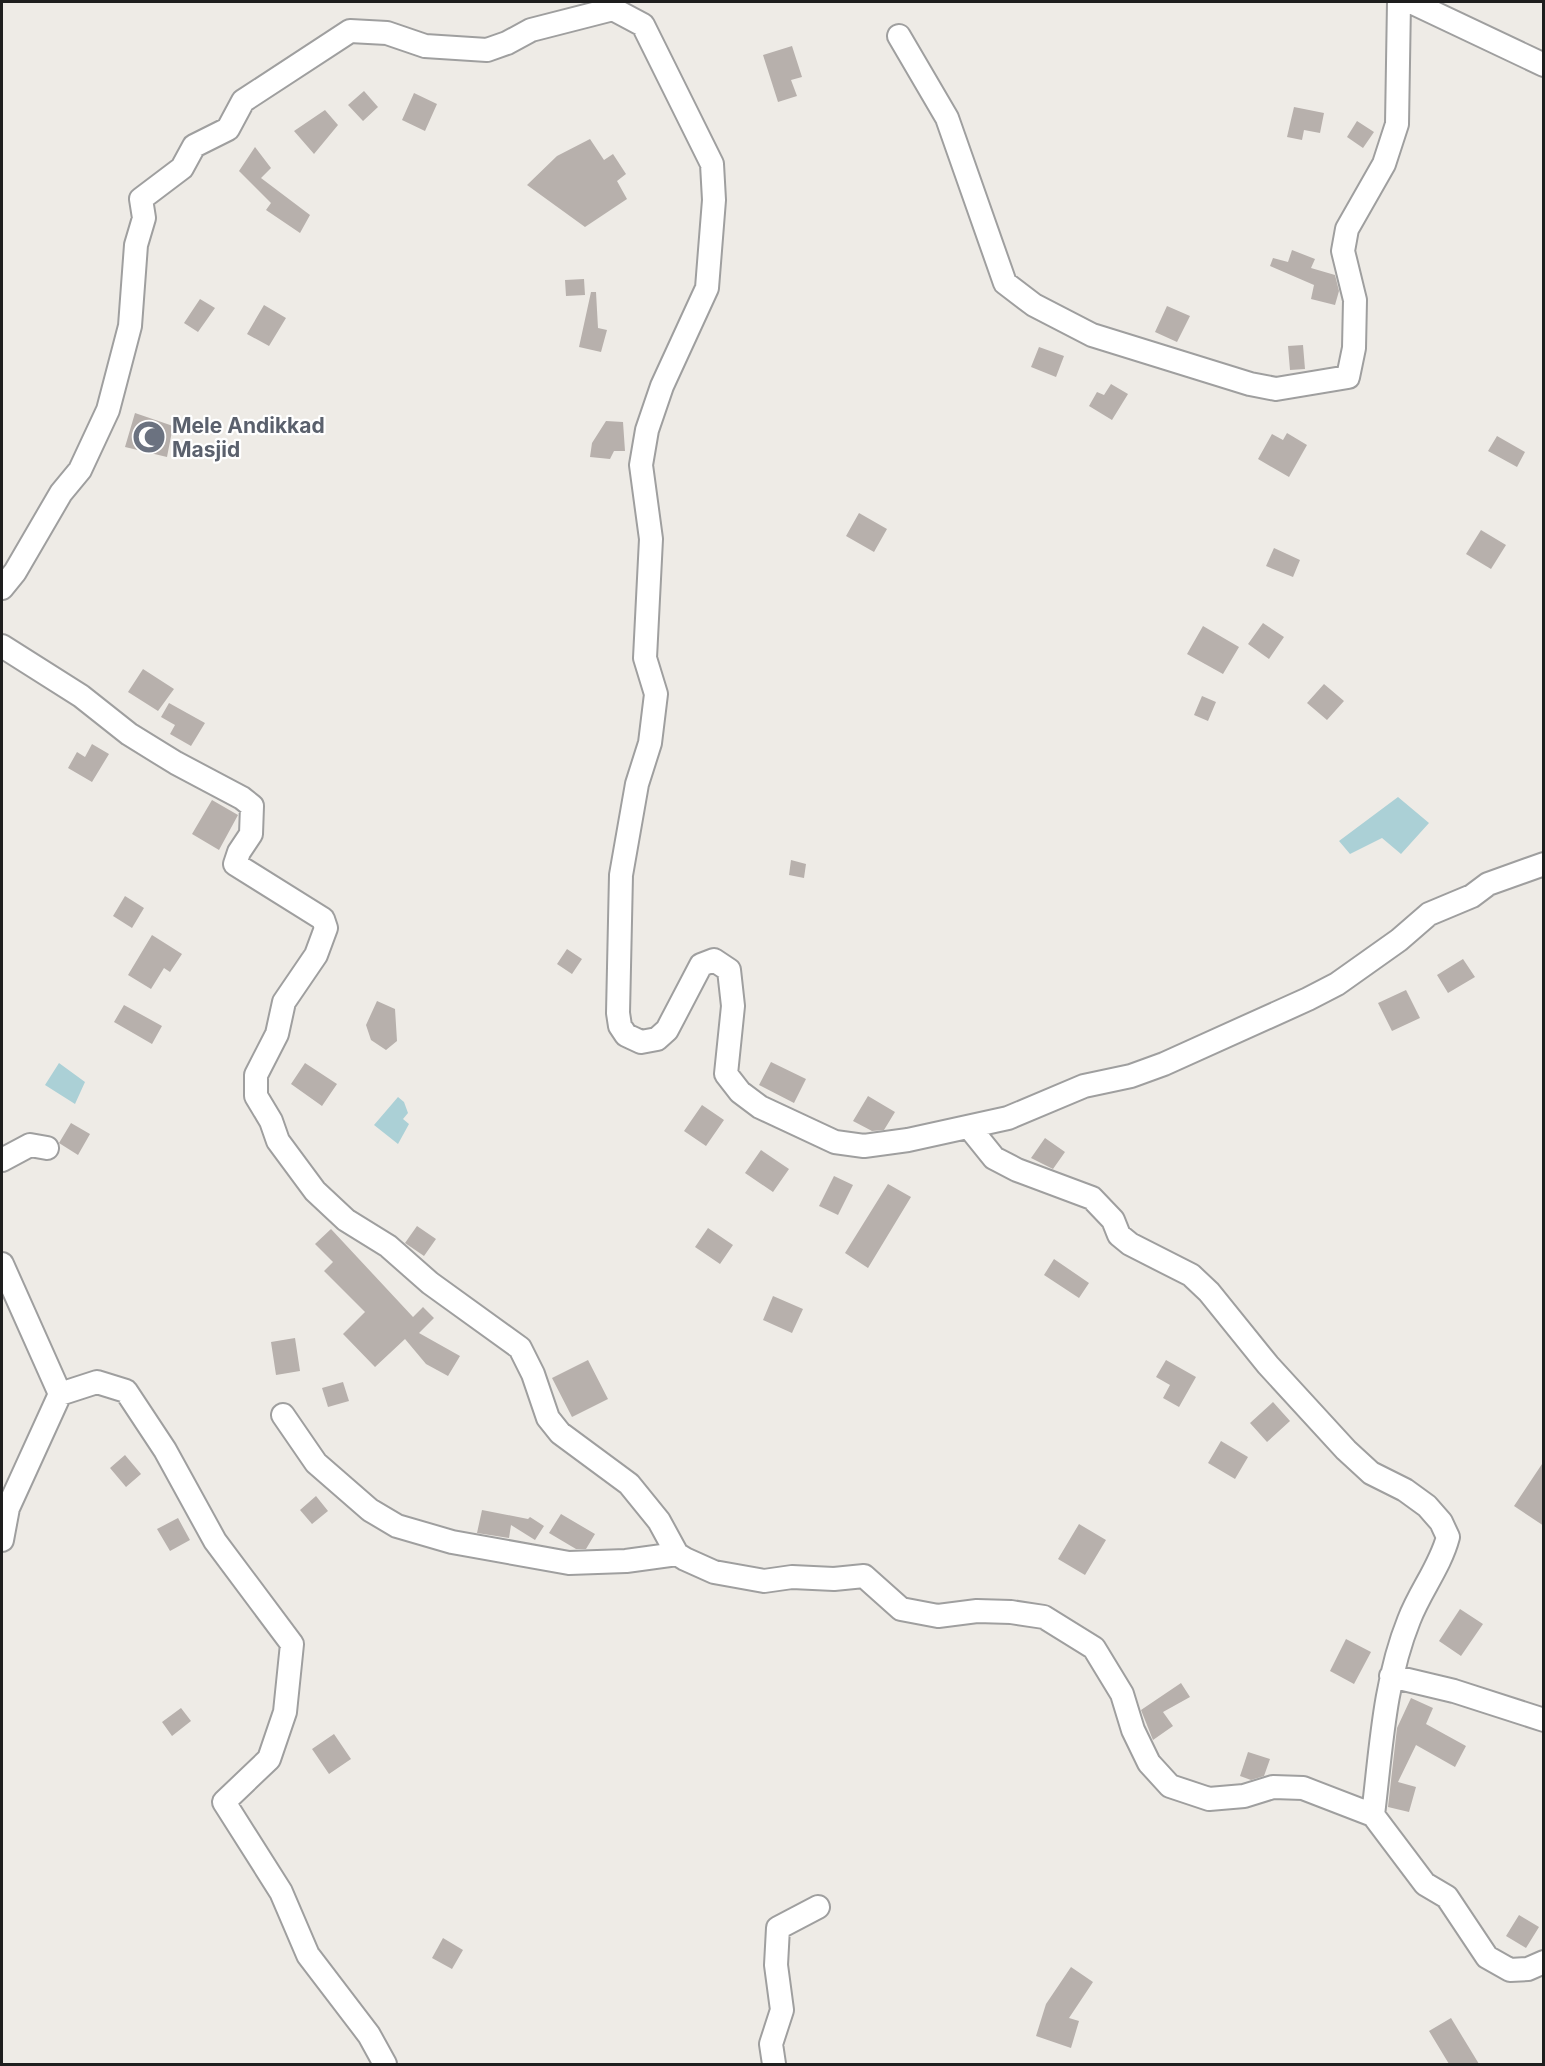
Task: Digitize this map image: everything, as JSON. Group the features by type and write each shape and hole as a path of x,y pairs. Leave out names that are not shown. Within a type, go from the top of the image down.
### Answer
{"street":[{"path":"899,36 946,118 1005,283 1034,304 1092,335 1250,384 1276,389 1348,377 1354,348 1355,300 1343,251 1347,229 1384,164 1397,124 1400,2"},
{"path":"1412,2 1544,65"},
{"path":"2,588 15,572 61,493 80,470 108,410 130,326 136,245 144,218 141,199 182,168 194,146 228,129 243,101 350,31 387,33 425,46 487,50 507,44 531,30 613,9 643,25 712,164 714,200 707,288 662,386 647,430 641,465 651,539 645,658 656,694 650,742 637,784 621,875 620,1026 626,1035 640,1042 657,1039 667,1030 701,965 714,960 729,970 733,1006 726,1074 740,1092 760,1107 835,1142 864,1146 969,1127 1008,1118 1084,1086 1131,1076 1205,1047 1238,1029 1337,984 1399,940 1429,914 1472,896 1488,884 1544,864"},
{"path":"2,646 81,696 138,740 243,798 252,806 251,834 239,852 235,864 314,913 323,920 326,928 316,955 284,1002 277,1034 256,1075 256,1096 271,1121 278,1141 315,1191 346,1220 388,1246 430,1283 520,1348 533,1374 548,1418 560,1433 629,1484 659,1521 677,1554"},
{"path":"969,1127 994,1158 1017,1170 1092,1198 1113,1220 1119,1235 1130,1245 1191,1275 1209,1292 1268,1365 1346,1450 1371,1473 1406,1490 1427,1506 1441,1522 1448,1537 1444,1554 1409,1619 1391,1676 1372,1815"},
{"path":"2,1160 30,1145 47,1148"},
{"path":"2,1264 60,1394"},
{"path":"2,1540 8,1508 60,1394 97,1382 126,1391 165,1450 214,1541 292,1644 285,1712 269,1759 224,1802 281,1892 308,1955 369,2035 386,2064"},
{"path":"283,1415 316,1463 370,1510 397,1526 453,1542 569,1563 626,1561 677,1554 714,1572 764,1581 792,1577 834,1579 864,1576 901,1609 938,1616 977,1611 1044,1617 1094,1648 1122,1694 1133,1730 1149,1762 1170,1786 1209,1798 1244,1796 1273,1787 1303,1788 1372,1815 1425,1884 1447,1897 1487,1957 1510,1970 1528,1969 1544,1962"},
{"path":"1391,1676 1454,1691 1544,1720"},
{"path":"774,2064 771,2044 782,2010 776,1965 778,1928 818,1907"}],"water":[{"path":"1398,797 1429,823 1401,854 1382,838 1350,854 1339,841"},
{"path":"59,1063 85,1082 75,1104 45,1085"},
{"path":"398,1097 404,1102 408,1113 403,1119 409,1124 398,1144 374,1125"}],"building":[{"path":"792,46 802,77 791,80 797,96 778,102 763,55"},
{"path":"364,91 378,107 363,121 348,105"},
{"path":"414,93 437,104 425,131 402,120"},
{"path":"1294,107 1324,113 1320,133 1304,130 1302,140 1287,137"},
{"path":"325,110 338,125 314,154 294,131"},
{"path":"1357,121 1374,132 1363,148 1347,137"},
{"path":"590,139 604,160 613,154 626,174 617,181 627,199 585,227 527,185 557,156"},
{"path":"255,147 271,168 261,178 310,215 300,233 266,210 271,203 239,171"},
{"path":"1292,250 1315,259 1311,268 1335,275 1339,291 1335,305 1311,299 1314,285 1270,266 1273,258 1288,262"},
{"path":"584,279 585,295 566,296 565,280"},
{"path":"591,292 596,292 598,328 607,330 601,352 579,347"},
{"path":"200,299 215,308 198,332 184,323"},
{"path":"264,305 286,318 269,346 247,334"},
{"path":"1167,306 1190,316 1177,342 1155,332"},
{"path":"1303,345 1305,369 1290,370 1288,346"},
{"path":"1039,347 1064,356 1056,377 1031,367"},
{"path":"1111,384 1128,394 1112,420 1089,406 1097,392 1104,395"},
{"name":"Mele Andikkad Masjid","path":"135,413 173,426 167,457 125,447"},
{"path":"606,421 623,422 625,451 614,451 610,459 590,457 592,443"},
{"path":"1287,433 1307,445 1289,477 1258,459 1272,434 1283,440"},
{"path":"1497,436 1525,452 1517,467 1488,451"},
{"path":"859,513 887,529 874,552 846,536"},
{"path":"1481,530 1506,545 1491,569 1466,554"},
{"path":"1274,548 1300,560 1293,577 1266,566"},
{"path":"1263,623 1284,637 1269,659 1248,644"},
{"path":"1203,626 1239,647 1223,674 1187,654"},
{"path":"143,669 174,689 158,711 128,692"},
{"path":"1324,684 1344,701 1327,720 1307,703"},
{"path":"1202,696 1216,702 1208,721 1194,715"},
{"path":"169,703 205,723 191,746 170,734 175,725 161,717"},
{"path":"92,744 109,754 92,782 68,768 77,752 85,757"},
{"path":"212,800 238,815 219,850 192,834"},
{"path":"791,860 806,864 804,878 789,875"},
{"path":"125,896 144,908 132,928 113,916"},
{"path":"152,935 182,954 170,972 164,968 151,989 128,975"},
{"path":"567,949 582,959 572,974 557,964"},
{"path":"1463,959 1475,977 1448,993 1437,975"},
{"path":"1406,990 1420,1018 1392,1031 1378,1003"},
{"path":"377,1001 395,1009 397,1041 386,1050 371,1040 366,1025"},
{"path":"124,1005 162,1026 152,1044 114,1022"},
{"path":"771,1062 806,1079 794,1103 759,1085"},
{"path":"305,1063 337,1084 322,1106 291,1084"},
{"path":"868,1096 895,1112 884,1130 872,1131 853,1121"},
{"path":"702,1105 724,1120 706,1146 684,1131"},
{"path":"71,1123 90,1134 78,1155 59,1143"},
{"path":"1045,1138 1065,1152 1053,1169 1031,1158"},
{"path":"761,1150 789,1169 773,1192 745,1173"},
{"path":"834,1176 853,1185 838,1215 819,1206"},
{"path":"888,1184 911,1197 868,1268 845,1253"},
{"path":"417,1226 436,1239 424,1256 405,1243"},
{"path":"708,1228 733,1245 720,1264 695,1247"},
{"path":"331,1229 413,1317 423,1307 434,1318 419,1333 460,1356 448,1376 426,1364 405,1339 375,1367 343,1334 365,1312 324,1271 333,1262 315,1244"},
{"path":"1054,1259 1089,1283 1079,1298 1044,1275"},
{"path":"773,1296 803,1309 792,1333 763,1320"},
{"path":"295,1338 300,1371 276,1375 271,1342"},
{"path":"588,1360 608,1399 572,1417 552,1378"},
{"path":"1166,1360 1196,1377 1179,1407 1163,1398 1170,1385 1156,1377"},
{"path":"343,1382 349,1401 328,1407 322,1388"},
{"path":"1273,1402 1290,1421 1267,1442 1250,1423"},
{"path":"1221,1441 1248,1457 1235,1479 1208,1463"},
{"path":"125,1455 141,1474 126,1487 110,1468"},
{"path":"1544,1461 1544,1526 1514,1506"},
{"path":"316,1496 328,1511 312,1524 300,1510"},
{"path":"482,1510 528,1519 530,1517 544,1526 535,1540 511,1525 509,1538 477,1533"},
{"path":"561,1514 595,1534 586,1549 576,1549 549,1533"},
{"path":"178,1518 190,1540 170,1551 157,1529"},
{"path":"1079,1524 1106,1540 1085,1575 1058,1559"},
{"path":"1460,1609 1483,1624 1461,1656 1439,1641"},
{"path":"1346,1639 1371,1652 1354,1684 1330,1671"},
{"path":"1181,1683 1190,1697 1163,1712 1173,1726 1153,1740 1141,1710"},
{"path":"1411,1698 1433,1708 1426,1724 1466,1746 1455,1767 1416,1745 1398,1782 1416,1787 1409,1812 1388,1807 1397,1728"},
{"path":"181,1708 191,1721 172,1736 162,1722"},
{"path":"334,1734 351,1759 329,1774 312,1749"},
{"path":"1248,1752 1270,1759 1264,1776 1251,1780 1240,1776"},
{"path":"1519,1915 1539,1927 1526,1948 1506,1936"},
{"path":"443,1938 463,1950 452,1969 432,1958"},
{"path":"1071,1967 1093,1982 1069,2018 1079,2021 1071,2048 1036,2036 1046,2004"},
{"path":"1451,2018 1479,2064 1449,2064 1429,2031"}],"place":[{"name":"Mele Andikkad Masjid","path":"149,437"}]}
